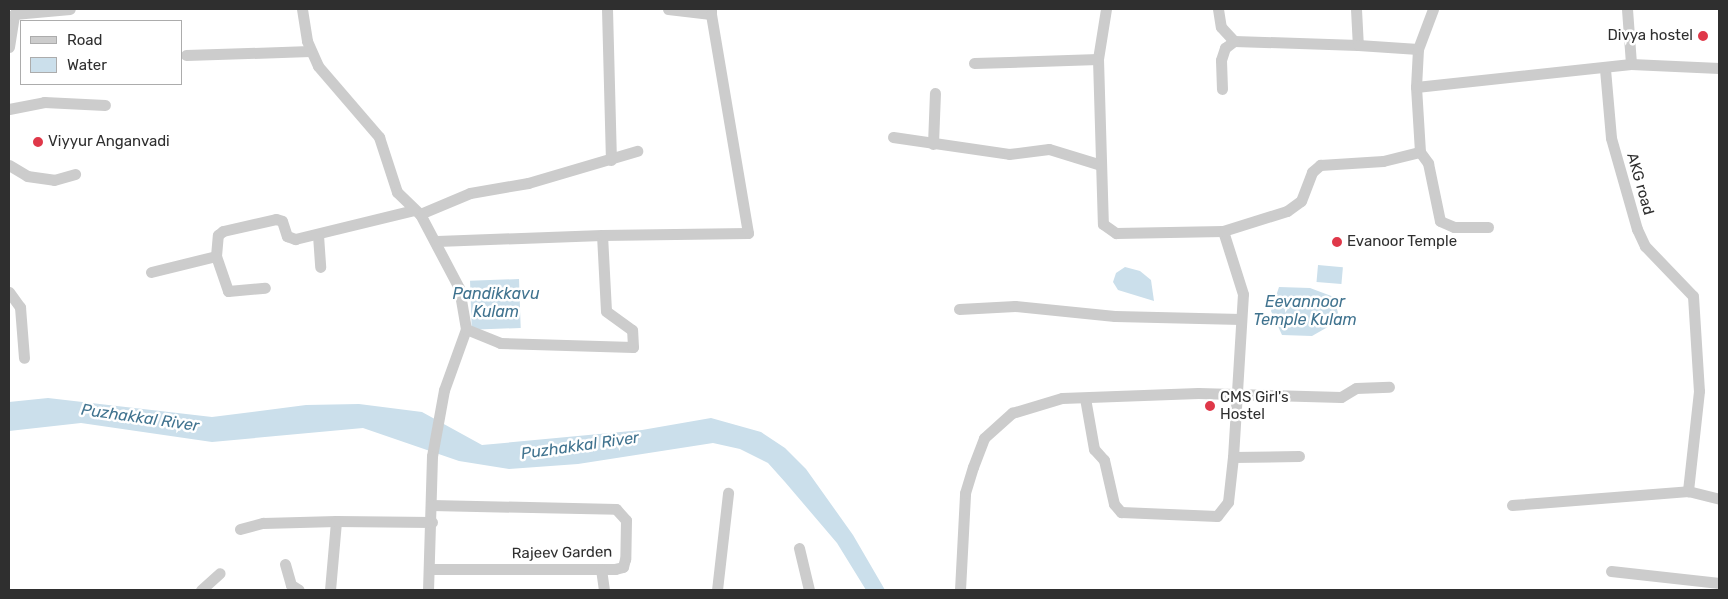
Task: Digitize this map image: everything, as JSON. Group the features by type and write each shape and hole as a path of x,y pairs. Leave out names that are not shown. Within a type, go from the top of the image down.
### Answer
{"street":[{"path":"9,47 15,11 70,9"},
{"path":"302,9 310,51 379,137 397,192 417,212 437,241 459,288 466,329 439,410 432,456 432,569 428,590"},
{"path":"607,9 611,160"},
{"path":"437,241 748,232 731,114 711,12 668,9"},
{"path":"1106,9 1098,59 1103,224 1108,231 1222,231 1286,211 1301,201 1312,172 1320,165 1383,160 1420,152"},
{"path":"1218,9 1221,27 1234,41 1418,49"},
{"path":"1356,9 1358,45"},
{"path":"1434,9 1418,49 1416,87 1420,152 1428,163 1440,221 1454,227 1488,227"},
{"path":"1627,9 1631,64"},
{"path":"1222,89 1221,60 1234,41"},
{"path":"186,55 310,51"},
{"path":"974,63 1098,59"},
{"path":"1416,87 1605,69 1631,64 1719,68"},
{"name":"AKG road","path":"1605,69 1611,138 1637,229 1645,246 1688,288 1699,341 1699,391 1688,490"},
{"path":"934,144 935,93"},
{"path":"9,109 44,102 105,105"},
{"path":"893,137 1009,154 1048,149 1101,165"},
{"path":"265,288 228,291 216,256 218,235 223,231 276,220 282,221 290,238 318,235 417,212 470,193 611,160 637,151"},
{"path":"9,165 27,176 54,180 74,174"},
{"path":"1085,398 1094,449 1104,460 1114,504 1121,512 1217,516 1228,502 1233,457 1235,394 1241,319 1239,273 1222,231"},
{"path":"318,235 320,267"},
{"path":"466,329 500,343 633,347 632,330 606,311 602,236"},
{"path":"151,272 216,256"},
{"path":"9,292 20,307 24,358"},
{"path":"958,309 1015,306 1115,316 1241,319"},
{"path":"960,590 966,493 984,438 1012,413 1062,398 1235,394 1341,397 1356,388 1389,387"},
{"path":"1233,457 1299,456"},
{"path":"1512,505 1688,490 1719,499"},
{"path":"717,590 728,494"},
{"name":"Rajeev Garden","path":"431,505 616,509 626,520 623,567 601,569 432,569"},
{"path":"240,529 263,523 336,521 432,522"},
{"path":"330,590 336,521"},
{"path":"799,548 809,590"},
{"path":"285,564 291,585 299,590"},
{"path":"601,569 604,590"},
{"path":"1611,571 1719,583"},
{"path":"201,590 220,573"}],"water":[{"path":"1318,265 1343,267 1341,284 1317,282"},
{"path":"1125,267 1140,271 1151,280 1154,301 1118,290 1113,282 1116,273"},
{"name":"Pandikkavu Kulam","path":"519,279 521,328 472,330 470,281"},
{"name":"Eevannoor Temple Kulam","path":"1279,287 1310,288 1334,297 1338,313 1333,324 1312,336 1282,335 1271,311"},
{"name":"Puzhakkal River","path":"48,398 212,417 306,405 359,404 422,412 482,445 642,430 711,418 761,432 785,448 806,469 853,535 885,590 866,590 837,543 785,482 768,463 740,449 713,443 578,464 509,469 459,461 363,428 212,442 81,423 9,431 9,402"}],"place":[{"name":"Divya hostel","path":"1703,36"},
{"name":"Viyyur Anganvadi","path":"38,142"},
{"name":"Evanoor Temple","path":"1337,242"},
{"name":"CMS Girl's Hostel","path":"1210,406"}]}
